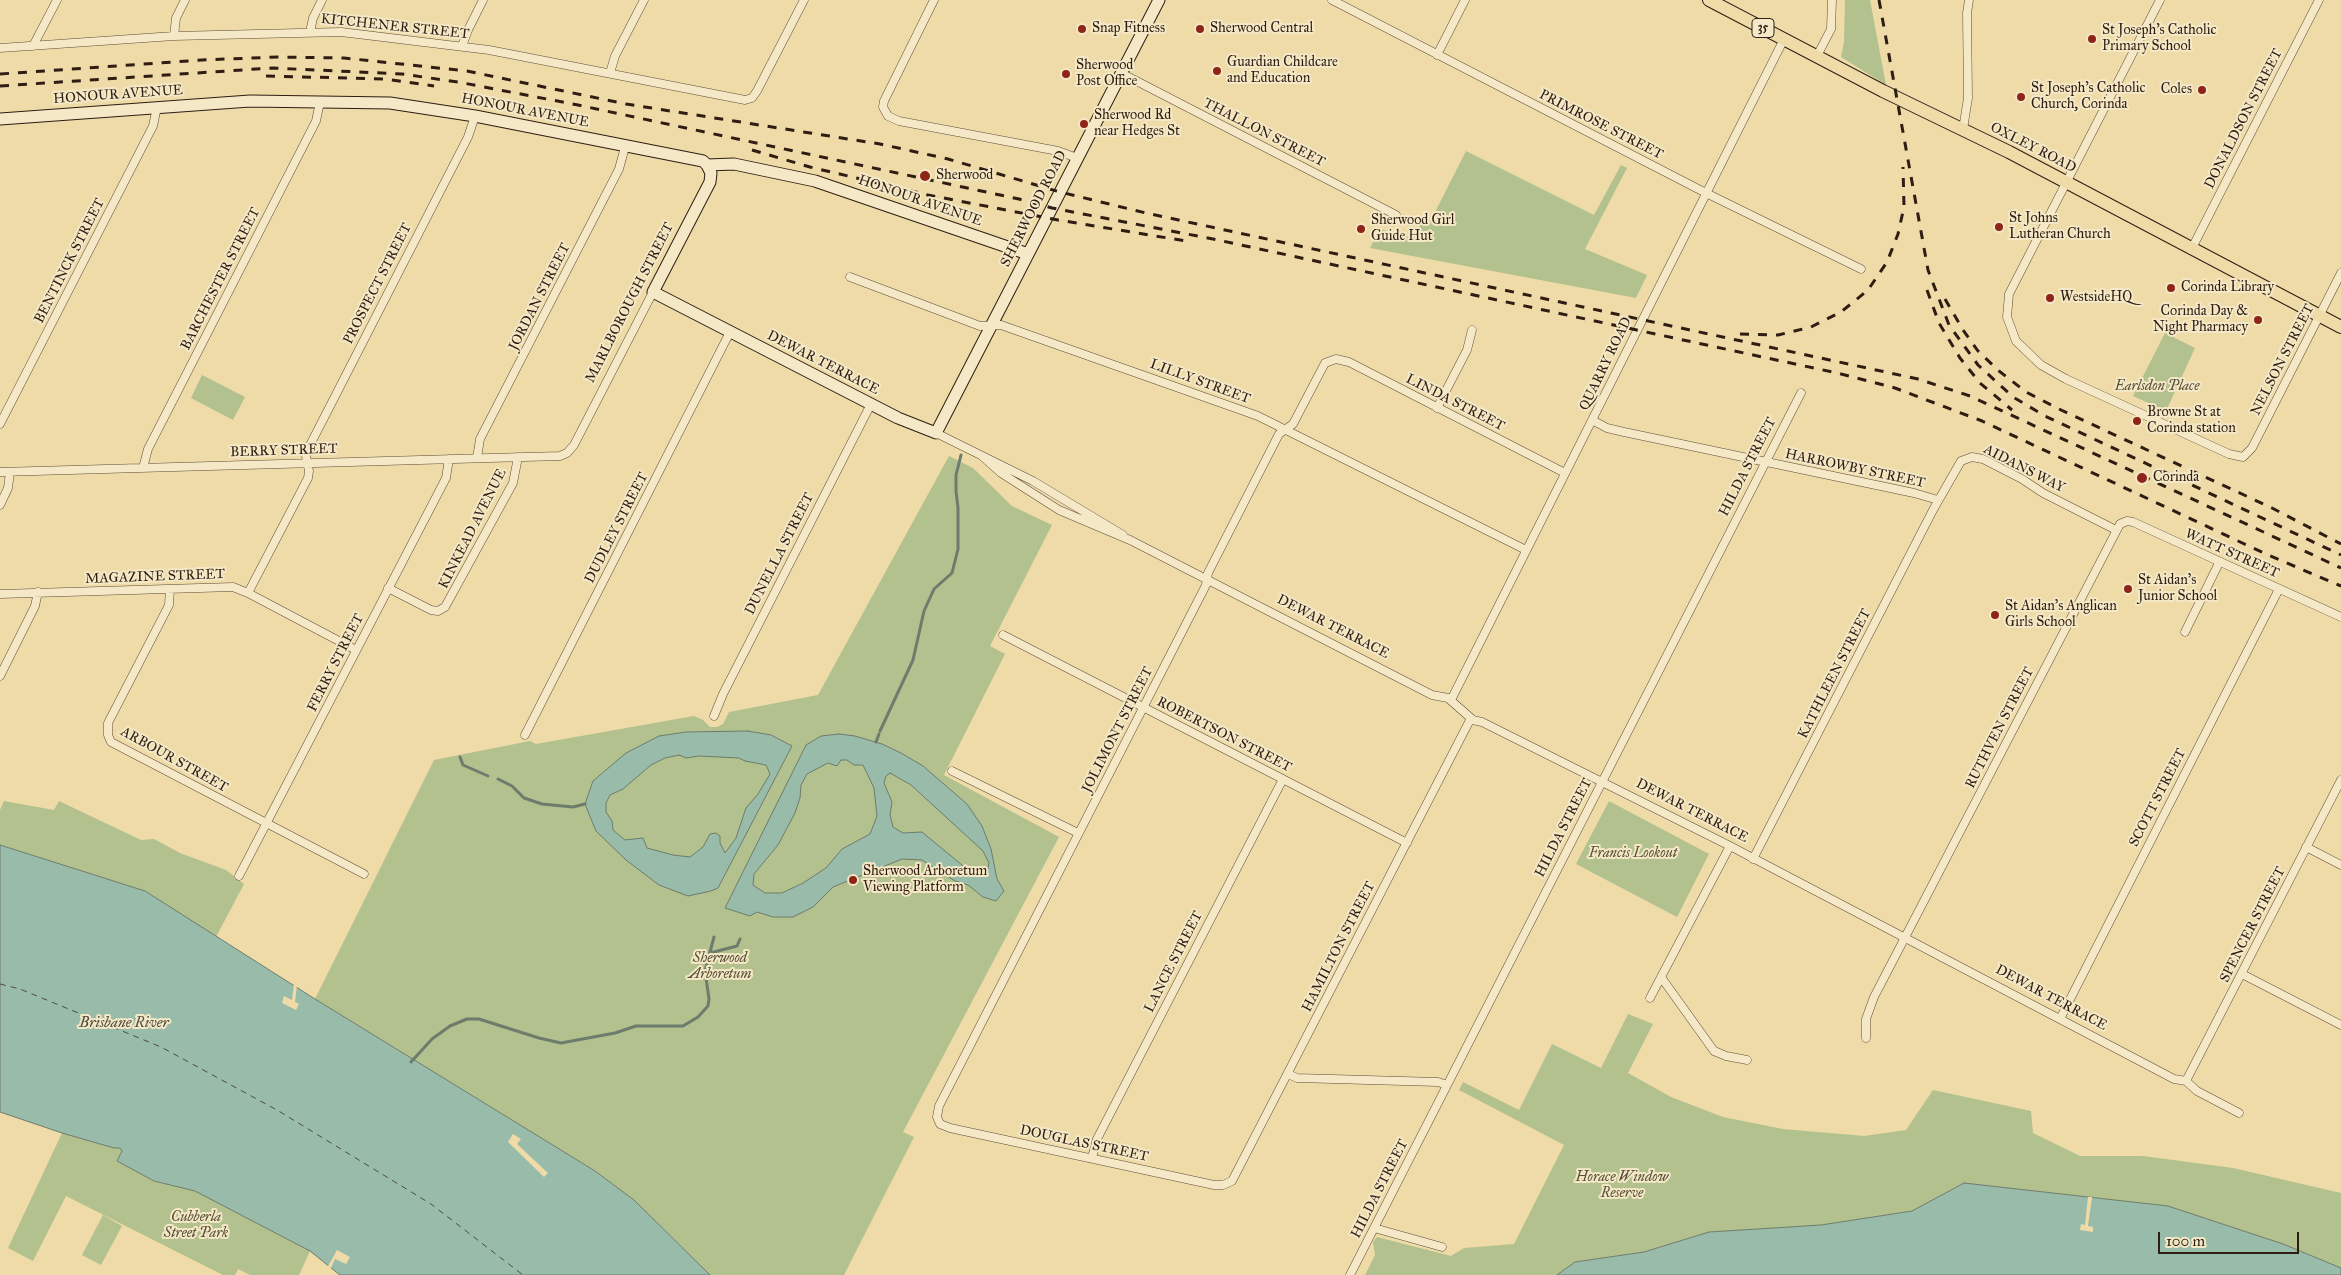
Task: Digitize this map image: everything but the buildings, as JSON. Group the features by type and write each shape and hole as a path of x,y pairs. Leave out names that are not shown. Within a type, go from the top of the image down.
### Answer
{"main road":[{"name":"OXLEY ROAD","path":"1709,0 1883,91 1963,128 2149,225 2191,250 2341,327"}],"street":[{"path":"33,46 57,0"},
{"path":"174,36 176,18 185,0"},
{"path":"310,32 313,18 322,0"},
{"path":"462,46 483,0"},
{"path":"610,73 615,56 644,0"},
{"name":"KITCHENER STREET","path":"0,48 174,36 348,32 462,46 745,100 752,98 757,91 804,0"},
{"path":"934,0 885,97 883,104 885,112 891,119 1058,151 1077,158"},
{"name":"SHERWOOD ROAD","path":"936,433 1159,0"},
{"name":"PRIMROSE STREET","path":"1332,0 1706,193 1861,270"},
{"path":"1437,55 1465,0"},
{"path":"1817,56 1831,29 1832,0"},
{"path":"1963,128 1968,98 1969,0"},
{"path":"2066,182 2160,0"},
{"name":"DONALDSON STREET","path":"2191,250 2319,0"},
{"name":"QUARRY ROAD","path":"1451,700 1784,39"},
{"name":"THALLON STREET","path":"1121,73 1396,214"},
{"name":"HONOUR AVENUE","path":"0,119 250,101 383,103 475,116 702,161 707,165 734,164 815,181 1028,254"},
{"name":"BARCHESTER STREET","path":"143,468 148,449 316,121 320,102"},
{"name":"BENTINCK STREET","path":"0,424 154,126 157,107"},
{"name":"PROSPECT STREET","path":"248,593 308,478 310,470 306,456 309,446 468,137 475,116"},
{"name":"JORDAN STREET","path":"477,458 480,439 619,169 625,147"},
{"name":"MARLBOROUGH STREET","path":"567,453 574,445 710,182 711,173 707,165"},
{"name":"NELSON STREET","path":"2066,182 2007,299 2007,317 2016,341 2027,354 2048,369 2235,457 2244,456 2250,451 2341,273"},
{"name":"LILLY STREET","path":"850,277 980,326 1002,325 1258,416 1526,550"},
{"name":"DEWAR TERRACE","path":"653,292 871,404 1006,467 1061,496 1113,527 1130,540"},
{"path":"1437,408 1467,350 1472,330"},
{"name":"DUDLEY STREET","path":"525,735 730,332"},
{"name":"JOLIMONT STREET","path":"938,1121 939,1106 1144,707 1206,584 1208,573 1279,434 1293,424 1322,367 1332,359"},
{"name":"LINDA STREET","path":"1332,359 1349,362 1565,473"},
{"name":"HILDA STREET","path":"1350,1275 1800,392"},
{"name":"DUNELLA STREET","path":"714,716 723,694 871,404"},
{"name":"HARROWBY STREET","path":"1592,420 1619,431 1914,493 1938,500"},
{"name":"BERRY STREET","path":"0,472 518,458 556,456 567,453"},
{"name":"DEWAR TERRACE","path":"982,456 1001,473 1043,502 1084,522 1130,540 1432,695 1451,700 1471,718 1730,846 2174,1079 2186,1081 2197,1091 2239,1113"},
{"name":"KINKEAD AVENUE","path":"388,588 431,610 438,611 445,607 513,483 518,458"},
{"name":"AIDANS WAY","path":"1938,500 1959,463 1967,458 1980,458 2116,530"},
{"name":"FERRY STREET","path":"239,876 446,478 449,459"},
{"path":"0,505 8,488 10,472"},
{"name":"KATHLEEN STREET","path":"1752,859 1938,500"},
{"name":"WATT STREET","path":"2116,530 2120,524 2131,522 2341,616"},
{"name":"RUTHVEN STREET","path":"1866,1038 1868,1012 2116,530"},
{"path":"2185,632 2219,563"},
{"name":"MAGAZINE STREET","path":"0,594 233,587 356,650"},
{"name":"ARBOUR STREET","path":"170,589 169,605 108,723 109,738 121,748 267,823"},
{"name":"SCOTT STREET","path":"2060,1019 2279,589"},
{"path":"0,676 36,606 38,592"},
{"name":"ROBERTSON STREET","path":"1003,635 1407,843"},
{"name":"HAMILTON STREET","path":"1226,1184 1238,1174 1471,718"},
{"path":"952,771 1078,833"},
{"name":"LANCE STREET","path":"1092,1158 1097,1139 1283,779"},
{"name":"SPENCER STREET","path":"2186,1081 2341,780"},
{"path":"267,823 364,874"},
{"path":"1650,998 1730,846"},
{"path":"2306,847 2341,865"},
{"path":"2242,974 2341,1025"},
{"path":"1661,977 1714,1051 1726,1056 1747,1060"},
{"path":"1288,1074 1297,1078 1438,1082 1447,1085"},
{"name":"DOUGLAS STREET","path":"938,1121 950,1128 1214,1185 1226,1184"},
{"path":"1374,1228 1442,1247"}],"green space":[{"path":"1845,0 1870,0 1886,85 1841,57 1844,42"},
{"path":"1466,151 1594,215 1621,165 1627,168 1585,249 1647,275 1636,298 1370,248 1380,229 1409,237 1416,234 1421,223 1430,222"},
{"name":"Earlsdon Place","path":"2165,333 2195,348 2166,411 2133,396"},
{"path":"202,375 245,397 233,420 191,398"},
{"name":"Sherwood Arboretum","path":"949,456 973,468 1012,506 1052,525 990,646 1005,654 944,775 1059,837 903,1132 914,1137 844,1275 710,1275 634,1200 595,1171 315,999 434,760 530,741 536,744 694,716 703,720 710,727 717,727 723,724 729,712 818,695"},
{"path":"4,801 54,810 59,801 141,840 154,839 180,853 226,870 244,884 216,937 145,891 0,845 0,810"},
{"name":"Francis Lookout","path":"1609,801 1709,854 1677,917 1576,864"},
{"name":"Horace Window Reserve","path":"1628,1014 1653,1024 1628,1073 1671,1097 1723,1117 1783,1129 1864,1136 1906,1130 1933,1090 2031,1111 2033,1133 2080,1156 2143,1156 2233,1168 2341,1193 2341,1268 2283,1244 2168,1206 1964,1183 1912,1211 1821,1225 1709,1232 1644,1252 1575,1262 1557,1275 1365,1275 1375,1255 1373,1242 1377,1237 1451,1256 1464,1248 1514,1244 1564,1145 1459,1090 1463,1082 1519,1110 1552,1044 1601,1068"},
{"name":"Cubberla Street Park","path":"62,1133 114,1148 121,1148 122,1151 118,1161 154,1181 195,1191 310,1251 299,1275 250,1275 238,1269 235,1275 223,1275 66,1196 33,1261 8,1248"},
{"path":"103,1215 122,1226 101,1265 82,1255"}],"water":[{"path":"748,731 771,735 792,746 718,888 688,896 659,885 626,860 596,831 585,804 593,781 626,753 659,736 686,732","holes":["679,755 686,758 699,756 739,758 766,765 770,774 758,794 746,808 736,838 725,853 720,843 720,836 716,833 710,834 703,847 690,857 673,855 647,848 643,838 625,840 613,830 612,821 606,812 606,803 610,795 623,789 651,765 665,758"]},
{"path":"839,734 855,736 882,744 923,766 967,804 982,826 991,849 997,879 1004,891 996,901 983,897 968,885 955,881 922,860 902,859 833,887 813,907 793,917 773,917 757,912 750,916 725,908 806,745 821,736","holes":["841,760 847,760 854,765 863,765 874,788 877,816 870,834 842,849 826,868 803,883 782,893 765,893 753,885 754,874 778,845 795,813 800,798 801,785 807,774 828,763 837,766","890,773 911,785 983,851 989,863 987,872 983,874 968,870 922,832 903,833 893,827 890,815 892,802 884,783 886,776"]},
{"name":"Brisbane River","path":"0,845 145,891 315,999 595,1171 634,1200 710,1275 340,1275 310,1251 195,1191 154,1181 117,1161 122,1151 120,1148 114,1148 62,1133 0,1112"},
{"path":"1964,1183 2168,1206 2283,1244 2341,1268 2341,1275 1557,1275 1575,1262 1644,1252 1709,1232 1821,1225 1912,1211"}],"pier":[{"path":"294,983 297,985 295,1002 299,1004 296,1010 282,1003 284,996 292,1000"},
{"path":"513,1134 521,1139 517,1144 548,1173 544,1177 508,1142"},
{"path":"2088,1197 2092,1197 2088,1226 2093,1227 2093,1232 2080,1230 2081,1224 2085,1225"},
{"path":"337,1250 350,1257 346,1264 335,1259 330,1270 327,1268"}],"waterway":[{"path":"880,731 913,660 924,611 934,589 952,573 958,549 956,475 961,455"},
{"path":"876,742 879,734"},
{"path":"460,757 463,765 488,776"},
{"path":"498,779 512,786 524,798 542,804 573,807 585,804"},
{"path":"411,1062 432,1039 450,1026 467,1019 479,1019 561,1043 615,1033 636,1026 683,1026 698,1017 708,1006 709,999 705,971 714,937"},
{"path":"710,953 737,946 740,939"}],"ferry route":[{"path":"0,984 20,989 161,1047 277,1110 431,1204 523,1275"}],"railway":[{"path":"1879,0 1928,270 1949,325 1978,365 2013,397 2045,416 2341,555"},
{"path":"0,74 202,60 278,57 344,58 467,71 626,104 880,144 948,159 1060,192 1146,213 1918,379 1970,396 2341,568"},
{"path":"0,86 272,68 402,74 458,82 578,105 1019,199 1052,208 1213,239 1837,373 1895,388 1982,421 2268,555 2341,586"},
{"path":"266,76 384,79 434,86"},
{"path":"752,150 810,167 928,195 1058,220 1192,242"},
{"path":"1740,334 1778,335 1811,327 1841,312 1868,290 1887,262 1898,234 1904,207 1903,167"},
{"path":"1927,290 1939,323 1960,358 1980,383 2012,410"},
{"path":"1945,299 1978,351 1999,371 2026,392 2272,508 2341,544"}],"place":[{"name":"Snap Fitness","path":"1082,29"},
{"name":"Sherwood Central","path":"1200,29"},
{"name":"St Joseph's Catholic Primary School","path":"2092,39"},
{"name":"Guardian Childcare and Education","path":"1217,71"},
{"name":"Sherwood Post Office","path":"1066,74"},
{"name":"Coles","path":"2202,90"},
{"name":"St Joseph's Catholic Church, Corinda","path":"2021,97"},
{"name":"Sherwood Rd near Hedges St","path":"1084,124"},
{"name":"Sherwood","path":"925,176"},
{"name":"St Johns Lutheran Church","path":"1999,227"},
{"name":"Sherwood Girl Guide Hut","path":"1361,229"},
{"name":"Corinda Library","path":"2171,288"},
{"name":"WestsideHQ","path":"2050,298"},
{"name":"Corinda Day & Night Pharmacy","path":"2258,320"},
{"name":"Browne St at Corinda station","path":"2137,421"},
{"name":"Corinda","path":"2142,478"},
{"name":"St Aidan's Junior School","path":"2128,589"},
{"name":"St Aidan's Anglican Girls School","path":"1995,615"},
{"name":"Sherwood Arboretum Viewing Platform","path":"853,880"}]}
